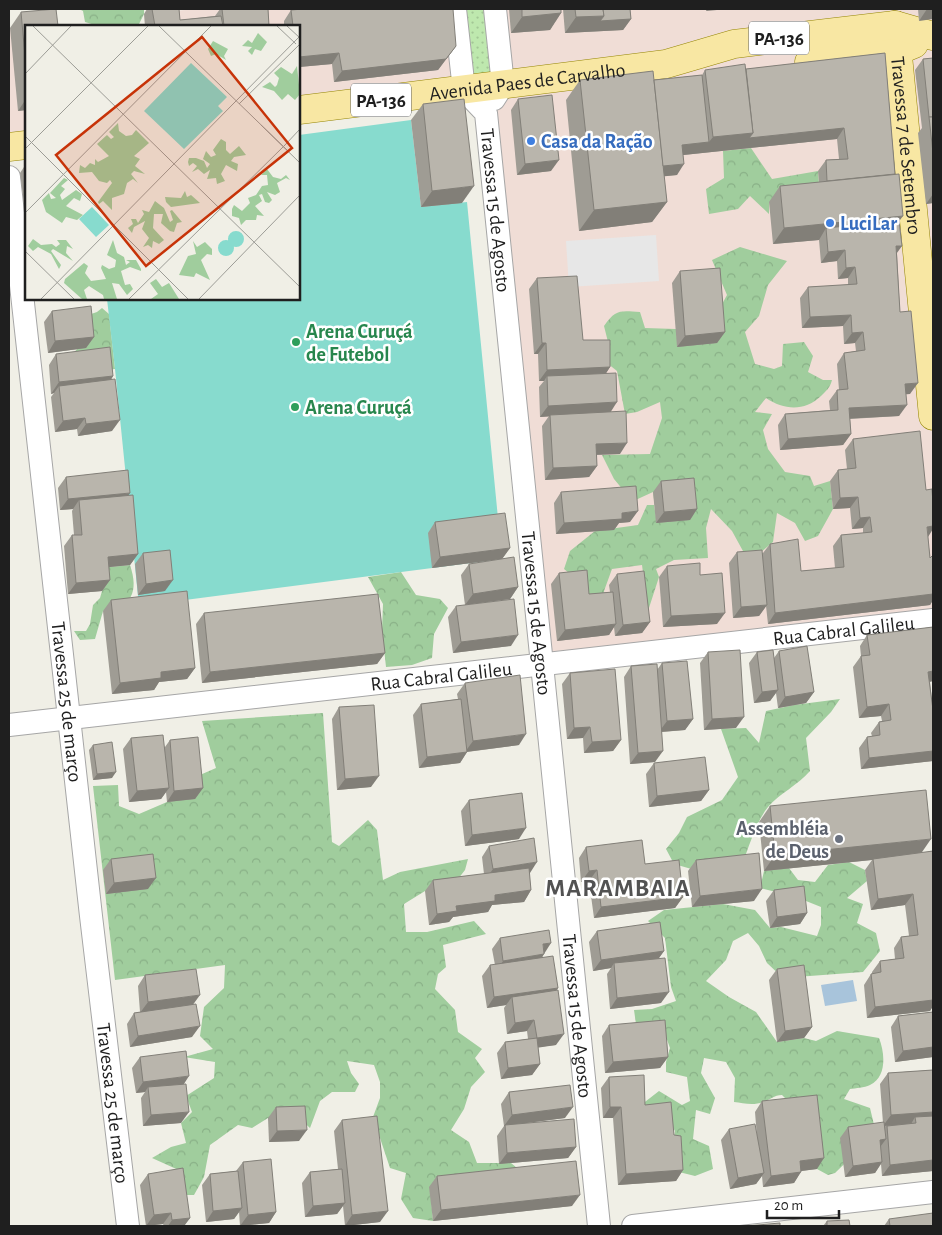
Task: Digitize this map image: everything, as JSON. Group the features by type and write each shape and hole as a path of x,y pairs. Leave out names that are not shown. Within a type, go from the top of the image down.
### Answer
{"main road":[{"name":"Avenida Paes de Carvalho","path":"300,110 666,64 734,44 896,38"},
{"name":"PA-136","path":"788,65 896,38"},
{"name":"Travessa 7 de Setembro","path":"896,38 933,416"},
{"name":"Avenida Paes de Carvalho","path":"666,64 730,70"},
{"path":"9,147 25,145"}],"street":[{"path":"456,9 464,90"},
{"path":"486,113 503,85 495,9"},
{"name":"Travessa 15 de Agosto","path":"464,90 486,113 599,1226"},
{"name":"Travessa 25 de março","path":"9,177 91,916 128,1226"},
{"name":"Rua Cabral Galileu","path":"9,725 933,620"},
{"path":"633,1226 933,1192"}],"shaded area":[{"path":"195,9 933,9 933,621 541,665 481,88 300,110 300,25 145,25 144,14"},
{"path":"25,26 25,145 9,147 9,32 10,28"},
{"name":"Arena Curuçá","path":"411,120 421,207 467,202 502,559 139,606 107,300 300,300 300,135"},
{"path":"656,235 659,281 569,287 566,241"},
{"path":"853,980 857,1001 825,1006 821,985"}],"green space":[{"path":"79,9 144,9 144,14 138,25 95,25 85,22 83,11"},
{"path":"455,9 495,9 503,85 464,90"},
{"path":"751,148 772,179 818,171 820,196 769,202 769,214 750,196 738,209 709,214 706,189 724,178 723,151"},
{"path":"740,247 787,261 768,285 759,316 745,332 755,364 774,369 782,366 783,344 804,342 813,356 808,372 823,380 832,380 825,393 808,405 794,408 787,407 766,398 755,412 772,414 763,430 768,449 785,472 810,476 814,486 830,481 833,509 818,536 805,541 795,523 777,513 773,542 749,562 732,531 711,509 706,528 708,558 674,560 656,569 659,577 648,611 642,565 612,569 604,591 605,603 585,594 579,581 564,569 570,551 595,531 638,525 647,505 654,505 657,523 653,492 629,503 629,497 614,479 602,455 650,454 662,418 660,402 637,412 625,414 617,371 607,363 609,346 604,326 612,316 619,312 640,312 645,328 676,329 678,347 715,317 727,295 712,260"},
{"path":"102,308 109,314 115,369 104,370 72,355 77,349 91,314"},
{"path":"130,565 134,583 131,597 121,606 103,611 95,639 80,640 74,631 86,631 90,624 93,605 100,598 102,591 100,568"},
{"path":"401,572 416,595 440,599 448,608 434,634 432,658 412,665 386,667 382,630 383,604 368,577"},
{"path":"840,699 831,712 806,738 810,771 768,807 760,819 742,865 695,870 674,864 666,849 679,833 687,817 722,800 738,777 721,729 746,728 759,743 766,711"},
{"path":"323,713 332,842 339,846 368,820 377,830 383,880 400,872 468,859 465,870 451,888 425,891 404,904 406,932 427,932 474,921 486,934 443,945 446,967 438,974 435,989 455,1010 458,1032 482,1049 475,1058 485,1072 471,1087 464,1109 451,1130 469,1142 477,1163 511,1163 517,1168 430,1187 433,1221 413,1218 401,1199 406,1173 390,1168 373,1117 380,1098 380,1082 374,1065 347,1061 351,1073 359,1084 355,1092 332,1092 320,1101 310,1128 298,1117 268,1118 252,1128 238,1125 210,1145 204,1177 194,1195 185,1195 183,1172 152,1158 171,1147 186,1143 181,1123 192,1112 186,1096 214,1078 215,1062 184,1057 213,1049 200,1036 204,1007 224,988 225,965 115,980 93,786 118,785 119,806 139,814 167,802 193,778 216,768 202,721"},
{"path":"849,862 865,870 867,881 847,898 863,904 857,923 876,933 880,951 863,972 783,978 767,963 759,946 748,933 733,941 726,960 706,981 756,1012 777,1042 804,1038 816,1041 837,1031 879,1038 883,1051 882,1071 876,1081 870,1085 850,1089 844,1099 870,1108 876,1133 835,1173 828,1175 817,1169 794,1107 782,1095 756,1104 734,1102 735,1078 726,1062 704,1058 701,1073 715,1098 710,1114 696,1110 693,1139 709,1146 713,1169 695,1176 675,1171 673,1147 675,1131 664,1113 641,1105 659,1091 682,1105 690,1101 687,1077 666,1072 666,1062 670,1048 665,1034 636,1024 634,1010 652,1009 676,1001 671,987 665,938 648,921 664,910 723,904 755,910 770,928 781,927 817,936 821,925 821,907 796,897 760,888 764,871 789,868 798,880 815,882 828,865"}],"building":[{"path":"56,9 58,25 25,25 25,56 21,12"},
{"path":"152,9 179,9 180,20 221,16 223,25 155,25"},
{"path":"222,9 268,9 269,25 224,25"},
{"path":"453,9 456,46 446,59 342,71 339,53 300,57 300,25 293,25 291,10"},
{"path":"522,9 561,9 561,13 522,17"},
{"path":"575,9 603,9 604,16 576,17"},
{"path":"603,9 630,9 631,19 600,21 604,16"},
{"path":"885,53 895,174 827,181 826,160 848,159 844,128 749,138 753,133 746,69"},
{"path":"933,58 933,117 929,117 923,59"},
{"path":"745,64 753,133 713,137 705,70"},
{"path":"653,71 667,202 594,210 580,80"},
{"path":"702,75 709,142 682,145 684,164 663,166 654,80"},
{"name":"Casa da Ração","path":"552,95 559,160 525,164 518,99"},
{"path":"464,99 474,186 432,191 423,104"},
{"path":"929,117 933,117 933,153"},
{"path":"899,174 903,216 784,228 780,186"},
{"path":"899,221 902,246 896,246 900,312 911,311 918,383 905,384 907,405 849,408 851,434 788,439 785,414 838,410 837,390 848,389 844,353 865,350 863,332 852,333 851,315 810,317 808,287 857,284 855,267 846,268 845,250 828,252 826,228"},
{"path":"720,268 725,332 685,336 680,271"},
{"path":"577,276 583,340 610,340 610,367 547,370 546,343 542,343 537,278"},
{"path":"91,306 94,337 55,341 52,311"},
{"path":"110,347 113,376 59,382 56,354"},
{"path":"616,373 617,402 548,406 547,376"},
{"path":"115,379 120,420 86,424 85,418 63,421 59,386"},
{"path":"626,411 627,443 596,444 597,466 553,468 550,415"},
{"path":"920,431 926,490 932,489 933,526 927,527 930,558 933,555 933,594 775,613 770,544 798,539 801,571 844,567 841,535 872,532 870,517 860,518 858,497 840,498 838,470 856,468 853,439"},
{"path":"128,470 130,493 68,499 66,477"},
{"path":"694,478 697,509 664,512 661,481"},
{"path":"636,486 638,511 622,513 622,519 564,523 561,492"},
{"path":"133,495 138,554 108,557 110,580 76,583 72,535 82,535 79,500"},
{"path":"505,513 510,548 440,557 435,522"},
{"path":"170,550 173,580 146,584 143,553"},
{"path":"762,550 767,605 741,607 737,552"},
{"path":"514,557 518,587 473,594 469,564"},
{"path":"700,563 700,575 722,573 725,613 671,616 667,566"},
{"path":"587,570 589,594 613,592 616,624 565,630 559,573"},
{"path":"644,571 650,622 623,625 617,574"},
{"path":"187,591 195,668 161,672 161,678 120,683 111,600"},
{"path":"378,594 385,653 210,672 204,613"},
{"path":"514,599 518,635 461,642 456,606"},
{"path":"933,627 933,671 928,672 933,710 933,751 869,758 867,737 880,735 879,722 891,720 889,704 867,707 861,656 870,655 867,635"},
{"path":"807,646 814,692 785,697 779,651"},
{"path":"740,650 744,717 712,719 708,652"},
{"path":"773,650 778,690 762,692 757,652"},
{"path":"687,661 693,719 667,721 662,663"},
{"path":"657,664 663,751 638,753 631,666"},
{"path":"615,669 621,740 592,742 590,727 574,728 570,673"},
{"path":"520,675 526,734 473,741 465,683"},
{"path":"461,699 467,752 427,757 421,704"},
{"path":"374,705 379,776 345,779 339,707"},
{"path":"163,735 169,788 137,791 131,738"},
{"path":"198,737 203,788 174,791 170,740"},
{"path":"112,742 116,772 97,774 93,745"},
{"path":"705,757 709,790 657,796 654,763"},
{"name":"Assembléia de Deus","path":"926,790 931,839 775,855 770,806"},
{"path":"522,793 526,828 472,835 469,800"},
{"path":"534,838 537,862 493,869 489,846"},
{"path":"642,840 645,864 679,860 683,897 601,907 597,870 589,871 586,847"},
{"path":"933,851 933,1000 875,1007 871,974 881,972 880,961 904,958 901,937 918,935 913,894 878,899 873,859"},
{"path":"759,853 762,889 700,896 696,860"},
{"path":"153,854 156,878 114,883 111,859"},
{"path":"529,868 531,890 495,895 495,901 456,906 457,911 437,914 433,880"},
{"path":"804,886 807,913 777,917 774,890"},
{"path":"660,922 664,951 601,960 597,931"},
{"path":"549,930 551,943 543,944 544,954 503,961 500,938"},
{"path":"553,956 558,988 494,997 490,965"},
{"path":"665,958 669,992 617,998 614,963"},
{"path":"804,965 812,1027 785,1031 777,969"},
{"path":"196,969 200,995 148,1002 145,975"},
{"path":"558,990 564,1034 537,1038 534,1020 515,1023 512,997"},
{"path":"196,1004 200,1026 138,1036 134,1013"},
{"path":"933,1012 933,1047 903,1051 898,1016"},
{"path":"665,1020 668,1057 613,1062 609,1025"},
{"path":"537,1038 540,1064 508,1068 505,1042"},
{"path":"186,1051 189,1076 143,1082 140,1057"},
{"path":"933,1070 933,1112 891,1115 888,1073"},
{"path":"644,1075 645,1105 671,1102 674,1135 681,1136 683,1170 626,1174 621,1107 610,1107 609,1077"},
{"path":"186,1084 189,1112 151,1115 148,1087"},
{"path":"570,1085 573,1107 512,1115 509,1092"},
{"path":"817,1095 824,1158 800,1161 801,1172 771,1176 762,1101"},
{"path":"305,1106 307,1130 277,1131 276,1107"},
{"path":"377,1116 388,1211 352,1215 342,1120"},
{"path":"933,1116 933,1160 890,1165 887,1126 916,1123 915,1117"},
{"path":"574,1119 576,1147 507,1153 505,1125"},
{"path":"884,1122 886,1139 880,1140 882,1162 853,1166 848,1127"},
{"path":"755,1124 764,1173 738,1178 729,1129"},
{"path":"271,1159 276,1212 248,1215 243,1162"},
{"path":"576,1161 580,1195 441,1210 437,1176"},
{"path":"183,1168 190,1218 172,1220 171,1213 154,1215 148,1174"},
{"path":"342,1169 345,1203 313,1206 310,1172"},
{"path":"238,1171 242,1208 213,1211 210,1174"},
{"path":"933,1213 933,1226 890,1226 889,1219"},
{"path":"849,1220 850,1226 827,1226 827,1221"},
{"path":"780,1223 780,1226 747,1226"}],"place":[{"name":"Casa da Ração","path":"531,141"},
{"name":"LuciLar","path":"830,223"},
{"name":"Arena Curuçá de Futebol","path":"296,342"},
{"name":"Arena Curuçá","path":"295,407"},
{"name":"Assembléia de Deus","path":"839,839"}],"district":[{"name":"MARAMBAIA","path":"618,887"}]}
